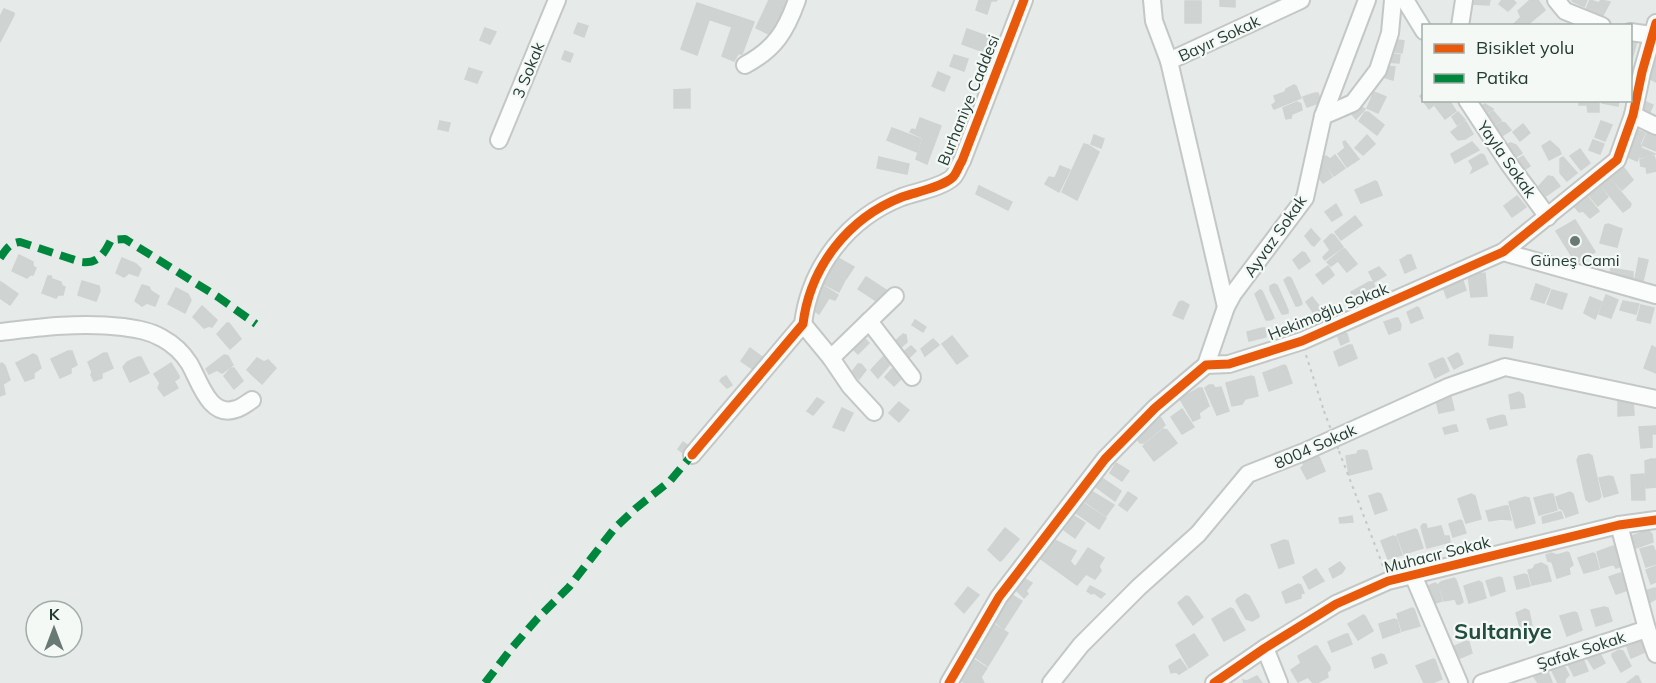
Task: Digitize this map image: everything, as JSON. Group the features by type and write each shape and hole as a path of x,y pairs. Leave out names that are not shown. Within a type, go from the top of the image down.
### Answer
{"street":[{"name":"3 Sokak","path":"499,140 556,0"},
{"path":"745,65 761,56 775,43 788,24 797,0"},
{"name":"Burhaniye Caddesi","path":"692,455 804,324 806,306 818,271 836,245 866,216 900,198 936,186 954,177 1024,0"},
{"path":"1152,0 1154,21 1169,61 1226,307"},
{"name":"Bayır Sokak","path":"1169,61 1301,0"},
{"name":"Ayvaz Sokak","path":"1206,365 1226,307 1233,294 1305,198 1323,116 1367,0"},
{"path":"1323,116 1353,103 1378,70 1390,33 1393,0"},
{"path":"1405,0 1422,28"},
{"path":"1460,24 1464,0"},
{"path":"1556,0 1565,11 1597,24"},
{"path":"1632,32 1654,29"},
{"name":"Hekimoğlu Sokak","path":"1206,365 1229,364 1302,341 1503,252 1617,160 1633,115 1654,29"},
{"name":"Yayla Sokak","path":"1468,102 1509,164 1548,217"},
{"path":"1633,115 1656,126"},
{"path":"1503,252 1656,295"},
{"path":"831,358 895,296"},
{"path":"869,321 912,377"},
{"path":"0,332 79,324 146,331 163,338 185,357 208,400 216,406 226,410 236,409 252,400"},
{"path":"804,324 850,386 874,412"},
{"path":"949,683 999,597 1105,459 1155,408 1206,365"},
{"name":"8004 Sokak","path":"1050,683 1081,645 1139,587 1198,534 1248,474 1304,452 1448,387 1504,367 1656,399"},
{"name":"Muhacır Sokak","path":"1214,683 1336,604 1388,580 1619,525 1656,520"},
{"path":"1619,525 1656,654"},
{"path":"1413,574 1459,683"},
{"name":"Şafak Sokak","path":"1482,683 1647,629"},
{"path":"1265,648 1279,683"}],"path":[{"path":"1302,341 1324,411 1388,580"}],"building":[{"path":"769,0 788,2 771,35 756,28"},
{"path":"979,0 997,0 991,1 987,14 976,10"},
{"path":"1220,0 1235,0 1235,7 1220,6"},
{"path":"1470,0 1490,0 1489,5 1470,4"},
{"path":"1502,0 1513,0 1516,3 1508,11 1499,4"},
{"path":"1530,0 1538,0 1545,10 1528,24 1514,24 1521,17 1518,11"},
{"path":"1573,0 1587,0 1584,7"},
{"path":"1590,0 1599,3 1601,0 1610,2 1600,21 1584,14"},
{"path":"1185,1 1201,1 1201,23 1185,23"},
{"path":"697,3 754,22 742,54 738,54 734,61 722,56 732,27 711,20 709,20 697,55 681,49"},
{"path":"4,9 14,15 0,42 0,17"},
{"path":"578,23 588,26 584,37 574,33"},
{"path":"485,28 496,32 490,44 480,40"},
{"path":"967,29 992,38 987,53 962,44"},
{"path":"1390,39 1404,41 1402,53 1388,51"},
{"path":"1632,42 1636,45 1632,59"},
{"path":"565,51 573,54 570,62 562,59"},
{"path":"1386,53 1400,55 1399,63 1386,62"},
{"path":"954,55 968,59 964,71 950,66"},
{"path":"1651,59 1656,62 1656,82 1644,76"},
{"path":"1385,66 1395,67 1393,80 1383,77"},
{"path":"469,68 482,72 477,83 465,79"},
{"path":"938,72 950,77 944,91 932,86"},
{"path":"1294,85 1301,98 1274,109 1272,105 1276,102 1274,96"},
{"path":"690,89 690,108 674,108 674,90"},
{"path":"1374,92 1386,97 1378,113 1367,108"},
{"path":"1318,93 1321,102 1307,107 1303,97"},
{"path":"1642,100 1653,105 1648,116 1638,112"},
{"path":"1297,102 1301,104 1302,110 1286,119 1283,108"},
{"path":"1424,102 1438,102 1429,109"},
{"path":"1440,102 1450,102 1456,111 1445,119 1435,106"},
{"path":"1579,102 1599,102 1599,112 1588,112 1587,105 1579,105"},
{"path":"1602,102 1619,102 1618,106"},
{"path":"1485,104 1493,109 1481,117 1476,109"},
{"path":"1358,106 1365,109 1356,119 1352,114"},
{"path":"1493,111 1501,120 1489,128 1482,119"},
{"path":"1365,112 1384,125 1377,135 1359,121"},
{"path":"1458,112 1465,120 1457,125 1452,117"},
{"path":"920,118 941,126 927,164 916,159 923,138 910,132 912,129 916,130"},
{"path":"440,121 450,123 448,131 438,129"},
{"path":"1601,121 1612,125 1605,141 1595,137"},
{"path":"1464,122 1473,134 1458,140 1451,132"},
{"path":"1501,122 1511,130 1499,138 1492,128"},
{"path":"1523,124 1530,133 1520,141 1513,132"},
{"path":"892,128 921,139 917,152 887,140"},
{"path":"1633,128 1645,133 1637,161 1621,154"},
{"path":"1647,133 1656,137 1656,151 1642,145"},
{"path":"1094,135 1104,139 1101,148 1091,144"},
{"path":"1367,135 1375,144 1363,155 1355,148"},
{"path":"1593,140 1604,144 1600,154 1589,150"},
{"path":"1345,141 1359,159 1347,167 1338,154 1345,148 1343,142"},
{"path":"1550,141 1561,154 1549,160 1542,146"},
{"path":"1472,142 1479,150 1455,163 1451,154"},
{"path":"1510,143 1516,145 1522,153 1510,161 1501,149"},
{"path":"1084,144 1099,152 1077,200 1062,192"},
{"path":"1580,149 1590,163 1581,170 1570,156"},
{"path":"1643,149 1655,154 1640,158"},
{"path":"1481,154 1484,155 1488,164 1471,173 1473,168 1469,161"},
{"path":"1335,155 1345,168 1334,176 1322,159 1326,156 1330,159"},
{"path":"1523,156 1530,166 1519,173 1512,163"},
{"path":"1654,156 1656,162 1656,171 1647,173 1646,167 1641,166 1640,160"},
{"path":"879,157 909,164 907,174 877,168"},
{"path":"1563,157 1577,173 1567,181 1560,173 1560,159"},
{"path":"1324,163 1332,177 1323,183 1313,169"},
{"path":"1060,166 1070,170 1059,192 1045,184 1049,177 1055,178"},
{"path":"1621,167 1633,180 1622,190 1610,177"},
{"path":"1548,176 1553,177 1560,186 1546,196 1539,186"},
{"path":"1606,179 1610,179 1631,204 1623,212 1601,185"},
{"path":"1375,181 1382,195 1361,203 1355,190"},
{"path":"979,186 1012,202 1008,210 976,194"},
{"path":"1598,186 1608,197 1598,206 1588,194"},
{"path":"1517,196 1526,207 1512,217 1504,206"},
{"path":"1585,196 1599,211 1590,218 1574,206"},
{"path":"1336,204 1342,215 1332,221 1325,212"},
{"path":"1355,216 1362,225 1341,240 1335,232"},
{"name":"Güneş Cami","path":"1575,220 1595,252 1576,263 1556,231"},
{"path":"1605,225 1622,229 1617,247 1600,243"},
{"path":"1311,229 1320,239 1314,246 1305,236"},
{"path":"1331,234 1343,247 1325,260 1323,257 1330,250 1324,241"},
{"path":"1343,249 1357,264 1347,272 1338,261 1331,266 1327,262"},
{"path":"1302,252 1310,261 1299,269 1293,260"},
{"path":"19,255 33,262 36,268 33,275 27,278 12,271"},
{"path":"1411,255 1416,268 1405,273 1400,260"},
{"path":"122,258 136,264 141,269 138,276 129,273 124,277 116,273"},
{"path":"838,258 854,267 846,279 831,270"},
{"path":"1639,258 1648,260 1643,281 1635,279"},
{"path":"1328,266 1334,275 1323,284 1316,275"},
{"path":"1379,267 1386,275 1374,282 1369,272"},
{"path":"1611,268 1633,272 1633,278 1610,273"},
{"path":"830,271 845,280 839,292 822,283"},
{"path":"1485,273 1487,296 1471,297 1468,275"},
{"path":"48,276 61,282 65,287 63,295 58,295 56,298 42,293"},
{"path":"866,277 886,290 878,302 858,289"},
{"path":"1291,278 1301,300 1302,304 1298,306 1284,280"},
{"path":"82,281 99,286 100,291 96,301 78,295"},
{"path":"1463,281 1466,290 1447,298 1443,287"},
{"path":"1,282 18,294 10,305 0,298"},
{"path":"1373,282 1376,290 1355,301 1351,292"},
{"path":"1536,284 1550,289 1544,303 1531,299"},
{"path":"142,285 149,287 159,296 155,306 147,303 142,306 135,301"},
{"path":"822,285 838,295 835,300 829,298 819,314 808,307"},
{"path":"1277,285 1288,313 1282,314 1270,290 1270,286"},
{"path":"176,288 188,294 191,300 185,313 168,304"},
{"path":"1260,290 1274,318 1270,320 1266,320 1255,294"},
{"path":"1552,290 1567,294 1562,309 1547,304"},
{"path":"1606,295 1618,300 1611,318 1599,314"},
{"path":"1312,297 1326,315 1319,321 1306,302"},
{"path":"1590,297 1602,302 1595,319 1584,313"},
{"path":"1182,301 1189,305 1183,319 1173,315 1179,302"},
{"path":"1623,301 1639,304 1636,314 1620,310"},
{"path":"1641,305 1654,308 1650,323 1637,320"},
{"path":"202,306 217,320 212,327 204,328 193,317"},
{"path":"1417,307 1423,318 1411,323 1407,312"},
{"path":"1396,318 1401,325 1400,330 1389,334 1384,322"},
{"path":"915,320 926,327 923,332 912,325"},
{"path":"227,323 241,339 230,349 217,334"},
{"path":"1265,328 1266,337 1249,341 1247,332"},
{"path":"1345,333 1349,341 1341,345 1338,337"},
{"path":"860,334 869,343 858,354 850,346"},
{"path":"903,334 906,335 907,342 898,350 892,344"},
{"path":"1490,335 1513,337 1512,348 1489,345"},
{"path":"952,336 968,356 957,364 942,344"},
{"path":"933,339 939,345 925,356 921,349"},
{"path":"1352,345 1357,358 1339,366 1334,352"},
{"path":"911,346 916,351 907,360 901,354"},
{"path":"1652,346 1656,348 1656,373 1644,368"},
{"path":"750,348 762,357 754,370 741,361"},
{"path":"72,351 77,365 71,368 71,373 60,378 51,359"},
{"path":"107,353 113,368 102,373 102,378 94,381 88,362"},
{"path":"1457,353 1463,364 1454,369 1448,358"},
{"path":"33,354 37,356 41,368 34,373 34,378 25,381 16,363"},
{"path":"224,355 228,356 233,365 222,373 217,370 209,374 206,369"},
{"path":"884,356 892,362 878,378 871,370"},
{"path":"141,357 149,373 130,382 123,367 127,362"},
{"path":"257,358 264,362 268,360 276,368 262,384 247,370"},
{"path":"1442,358 1449,371 1435,378 1429,364"},
{"path":"2,363 10,380 3,384 5,394 0,396 0,364"},
{"path":"171,363 179,376 174,381 178,388 164,396 158,388 160,383 154,374"},
{"path":"858,364 866,370 859,379 852,372"},
{"path":"1284,365 1292,383 1269,391 1263,373"},
{"path":"231,368 234,368 243,381 234,389 224,376"},
{"path":"896,368 903,377 894,386 885,377"},
{"path":"726,376 732,385 727,388 720,381"},
{"path":"1254,377 1258,396 1245,399 1242,404 1232,406 1226,383"},
{"path":"1209,385 1215,388 1221,387 1229,411 1217,415 1205,388"},
{"path":"1202,388 1209,406 1199,413 1200,418 1193,421 1180,399"},
{"path":"1519,392 1523,395 1525,407 1511,409 1509,395"},
{"path":"1451,397 1454,410 1439,413 1436,400"},
{"path":"817,398 824,402 813,415 807,411"},
{"path":"1633,399 1634,415 1618,416 1618,400"},
{"path":"899,402 909,410 899,422 889,413"},
{"path":"842,408 853,413 844,431 833,427"},
{"path":"1182,409 1194,427 1182,434 1171,417"},
{"path":"1505,416 1507,425 1490,429 1487,419"},
{"path":"1157,417 1161,418 1165,425 1144,443 1140,443 1134,435"},
{"path":"1456,425 1458,431 1445,434 1443,428"},
{"path":"1656,426 1656,434 1652,434 1652,447 1641,448 1639,427"},
{"path":"1163,429 1167,430 1177,443 1154,461 1143,446"},
{"path":"683,442 690,447 684,454 678,449"},
{"path":"1313,450 1325,471 1307,479 1301,468 1304,465 1299,455"},
{"path":"1363,450 1367,451 1372,469 1349,475 1346,456"},
{"path":"1589,454 1592,456 1601,496 1589,502 1586,499 1577,460 1579,456"},
{"path":"1656,459 1656,487 1646,488 1645,461"},
{"path":"1116,463 1129,471 1122,481 1110,473"},
{"path":"1644,474 1645,500 1632,500 1631,475"},
{"path":"1613,477 1618,493 1604,497 1599,478"},
{"path":"1102,478 1121,491 1115,501 1096,487"},
{"path":"1091,491 1114,505 1106,516 1084,501"},
{"path":"1128,492 1137,498 1127,511 1119,505"},
{"path":"1570,492 1573,494 1578,513 1566,517 1563,510 1559,508 1556,497"},
{"path":"1381,494 1387,510 1375,514 1369,496"},
{"path":"1471,494 1475,496 1481,519 1466,523 1458,499"},
{"path":"1553,494 1557,510 1539,515 1534,498"},
{"path":"1529,498 1535,523 1516,528 1509,502"},
{"path":"1083,503 1106,518 1099,529 1076,513"},
{"path":"1508,506 1511,520 1489,521 1486,511"},
{"path":"1559,512 1563,518 1543,523 1542,517"},
{"path":"1074,516 1085,523 1075,538 1064,530"},
{"path":"1352,516 1353,522 1340,523 1339,518"},
{"path":"1460,520 1466,533 1453,537 1449,524"},
{"path":"1426,524 1427,529 1441,526 1444,536 1449,536 1450,542 1427,548 1421,527"},
{"path":"1005,528 1019,539 1000,561 988,550"},
{"path":"1415,529 1423,548 1404,554 1397,535"},
{"path":"1648,530 1652,534 1653,542 1636,548 1632,536"},
{"path":"1396,537 1402,555 1388,559 1381,541"},
{"path":"1053,539 1076,551 1070,561 1074,566 1088,548 1104,558 1099,566 1101,571 1095,579 1086,574 1077,585 1041,559"},
{"path":"1284,540 1288,541 1294,563 1279,568 1271,545"},
{"path":"1613,546 1617,548 1622,566 1616,568 1611,565 1601,568 1597,552"},
{"path":"1653,546 1656,553 1656,564 1646,567 1640,549"},
{"path":"1567,552 1573,565 1569,568 1570,574 1557,578 1552,562 1548,561 1546,555"},
{"path":"1593,553 1599,569 1584,573 1578,558"},
{"path":"1340,562 1345,568 1342,573 1333,578 1329,569"},
{"path":"1541,563 1547,566 1551,581 1532,585 1528,570"},
{"path":"1656,566 1656,582 1651,584 1646,570"},
{"path":"1316,569 1324,581 1309,589 1303,577"},
{"path":"1620,573 1624,575 1628,590 1616,594 1609,577"},
{"path":"1527,575 1530,586 1517,589 1514,577"},
{"path":"1454,578 1463,602 1460,604 1457,604 1455,599 1444,601 1439,584"},
{"path":"1502,578 1505,591 1491,596 1486,581"},
{"path":"1025,579 1032,583 1024,598 1016,590"},
{"path":"1479,581 1482,583 1486,598 1469,603 1464,586"},
{"path":"1435,583 1438,585 1442,601 1432,604 1426,587"},
{"path":"1298,584 1301,585 1304,593 1301,594 1301,598 1286,603 1282,592"},
{"path":"1090,586 1105,594 1101,598 1094,593 1091,594 1087,591"},
{"path":"968,587 979,595 964,613 955,604"},
{"path":"1655,588 1656,599 1649,603 1645,591"},
{"path":"1010,594 1022,601 1004,629 994,621"},
{"path":"1245,594 1249,596 1259,615 1252,621 1246,619 1236,601"},
{"path":"1186,596 1203,617 1193,625 1178,603"},
{"path":"1230,608 1233,609 1245,630 1224,641 1212,619"},
{"path":"1412,608 1420,626 1402,631 1397,614"},
{"path":"1608,608 1612,621 1596,626 1591,610"},
{"path":"1525,609 1529,611 1532,626 1521,630 1516,613"},
{"path":"1577,613 1582,630 1567,636 1560,616"},
{"path":"1363,615 1373,631 1358,640 1348,624"},
{"path":"1397,620 1400,632 1383,638 1379,624"},
{"path":"992,623 1008,633 988,666 972,655"},
{"path":"1194,634 1208,655 1189,668 1176,645"},
{"path":"1346,634 1352,644 1332,652 1328,642"},
{"path":"1639,636 1645,652 1631,658 1625,641"},
{"path":"1466,641 1469,642 1472,653 1458,659 1453,647"},
{"path":"1315,646 1330,667 1327,672 1328,677 1317,683 1313,683 1308,677 1298,682 1291,670 1301,663 1298,656"},
{"path":"1619,650 1623,651 1631,666 1621,672 1612,656"},
{"path":"1597,652 1605,663 1594,669 1587,658"},
{"path":"1384,655 1387,663 1375,668 1372,658"},
{"path":"970,657 987,668 981,677 984,683 965,683 958,679"},
{"path":"1580,658 1584,661 1588,671 1574,676 1568,664"},
{"path":"1180,659 1187,669 1179,674 1171,673 1169,666"},
{"path":"1433,659 1442,679 1424,683 1416,666"},
{"path":"1562,662 1569,675 1565,683 1558,683 1550,667"},
{"path":"1544,668 1547,669 1552,682 1538,683 1534,677 1543,673"},
{"path":"1257,676 1262,683 1244,683 1243,680 1247,681"},
{"path":"1636,676 1641,683 1627,683"}],"marked path":[{"path":"0,258 8,247 20,242 87,262 100,257 111,240 125,239 218,297 256,324"},
{"path":"485,683 537,619 569,587 614,529 670,481 692,455"}],"cycle path":[{"path":"692,455 803,324 807,303 823,264 849,231 883,206 902,197 943,184 954,175 962,161 1024,0"},
{"path":"949,683 999,597 1105,459 1155,408 1206,365 1229,364 1302,341 1503,252 1617,160 1633,115 1656,23"},
{"path":"1214,683 1336,604 1388,581 1619,525 1656,520"}],"place":[{"name":"Güneş Cami","path":"1575,241"}],"district":[{"name":"Sultaniye","path":"1503,631"}]}
